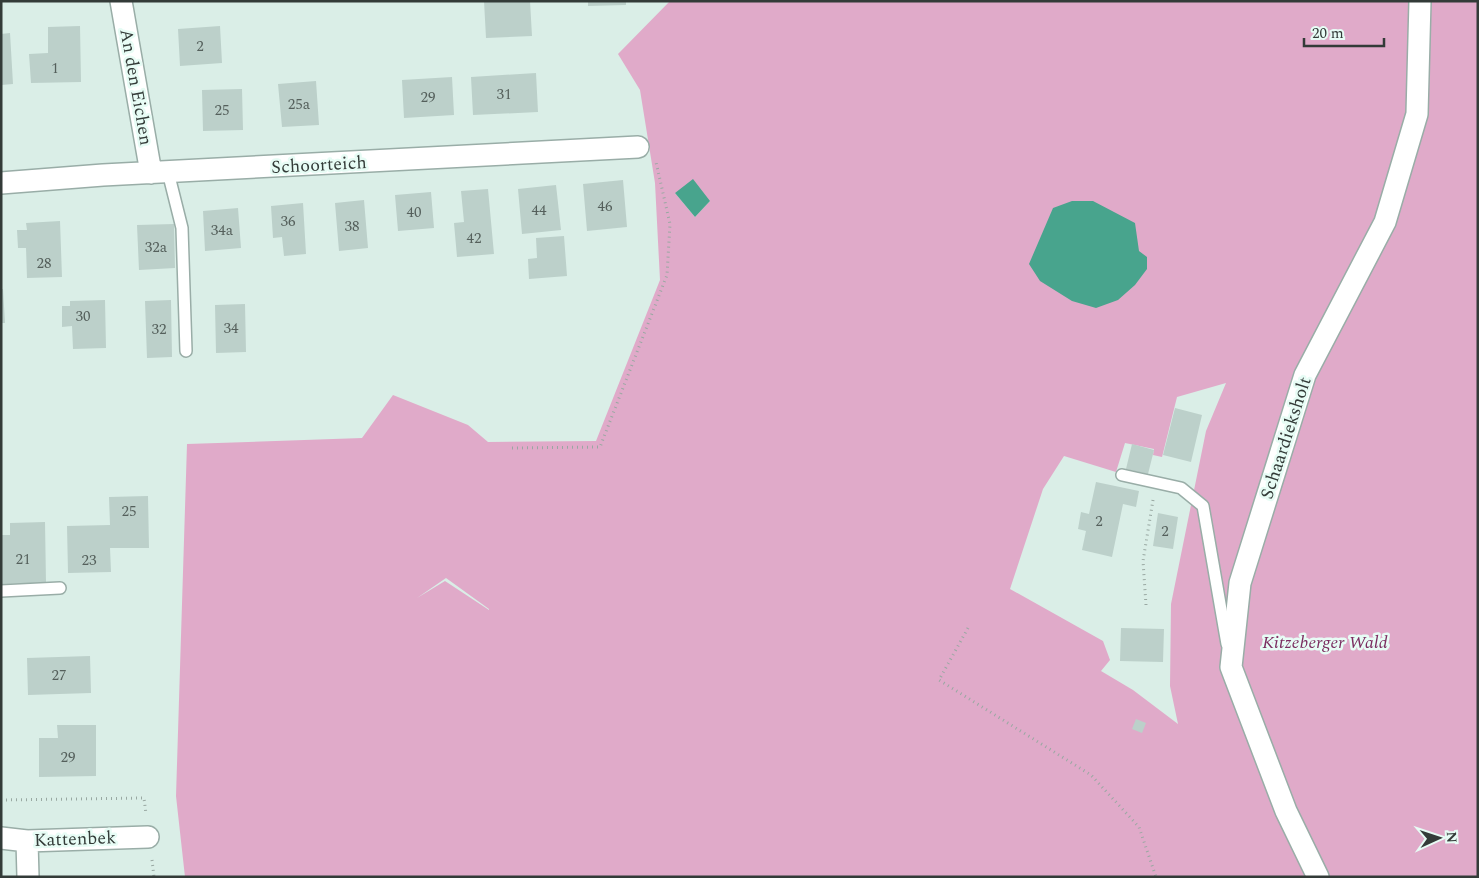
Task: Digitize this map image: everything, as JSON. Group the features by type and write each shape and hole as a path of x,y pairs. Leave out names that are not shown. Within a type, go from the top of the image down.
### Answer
{"street":[{"name":"An den Eichen","path":"121,1 160,173"},
{"name":"Schaardieksholt","path":"1318,877 1286,811 1259,735 1231,667 1240,583 1305,376 1385,222 1417,114 1420,1"},
{"name":"Schoorteich","path":"1,183 638,148"},
{"name":"Kattenbek","path":"1,838 27,841 148,837"},
{"path":"27,841 28,877"}],"lane":[{"path":"160,173 182,228 186,351"},
{"path":"1122,474 1181,488 1203,506 1231,667"},
{"path":"1,592 60,588"}],"path":[{"path":"512,448 600,447 667,275 670,224 655,156 638,148"},
{"path":"1146,605 1143,561 1156,482"},
{"path":"968,628 939,680 1091,774 1139,827 1156,877"}],"green space":[{"name":"Kitzeberger Wald","path":"670,1 1478,1 1478,877 185,877 176,796 187,444 362,438 393,395 468,425 488,442 596,441 660,280 655,183 640,90 618,54","holes":["675,193 710,201 695,217","1226,383 1206,431 1171,604 1170,686 1178,724 1133,690 1101,671 1110,660 1103,641 1010,589 1043,489 1064,456 1116,472 1125,443 1154,449 1153,455 1162,457 1177,397","446,578 489,610 445,581 417,598"]}],"shaded area":[{"path":"693,179 710,201 695,217 675,193"},
{"path":"1072,201 1093,201 1135,223 1139,251 1147,257 1147,269 1135,285 1118,300 1096,308 1072,301 1040,281 1029,264 1053,208"}],"building":[{"path":"484,1 530,1 532,36 486,38"},
{"path":"588,1 626,1 626,5 588,6"},
{"path":"80,26 81,82 31,83 29,54 48,53 48,27"},
{"path":"220,26 222,63 180,66 178,29"},
{"path":"10,33 13,84 1,85 1,34"},
{"path":"536,73 538,112 473,115 471,77"},
{"path":"452,77 454,115 404,118 402,80"},
{"path":"316,81 319,125 282,127 278,84"},
{"path":"242,89 243,130 203,131 202,90"},
{"path":"623,180 627,227 587,231 583,184"},
{"path":"556,185 561,230 522,234 518,189"},
{"path":"488,189 494,254 457,257 454,223 464,222 461,191"},
{"path":"431,192 434,228 398,231 395,195"},
{"path":"364,200 368,248 339,251 335,203"},
{"path":"303,203 306,254 284,256 282,237 273,238 271,206"},
{"path":"238,208 241,248 205,251 203,211"},
{"path":"60,221 62,277 27,278 26,248 18,248 17,230 27,230 26,223"},
{"path":"174,224 175,268 139,270 137,225"},
{"path":"564,236 567,276 529,279 528,259 537,258 536,238"},
{"path":"1,289 3,289 5,323 1,323"},
{"path":"105,300 106,348 73,349 72,326 62,327 62,306 70,306 70,301"},
{"path":"171,300 172,357 147,358 145,301"},
{"path":"245,304 246,352 216,353 215,305"},
{"path":"1175,408 1202,415 1191,462 1163,455"},
{"path":"1132,444 1154,450 1148,474 1126,469"},
{"path":"1096,482 1139,491 1136,507 1123,504 1112,557 1082,550 1086,531 1078,529 1081,512 1089,514"},
{"path":"148,496 149,548 110,548 111,572 68,573 67,526 110,525 109,497"},
{"path":"1158,513 1178,517 1173,549 1153,546"},
{"path":"45,522 46,583 1,584 1,535 10,535 10,523"},
{"path":"1121,628 1164,629 1163,662 1120,661"},
{"path":"90,656 91,693 28,695 27,658"},
{"path":"1136,719 1146,723 1142,733 1132,729"},
{"path":"57,725 96,725 96,776 39,777 39,738 58,738"}]}
